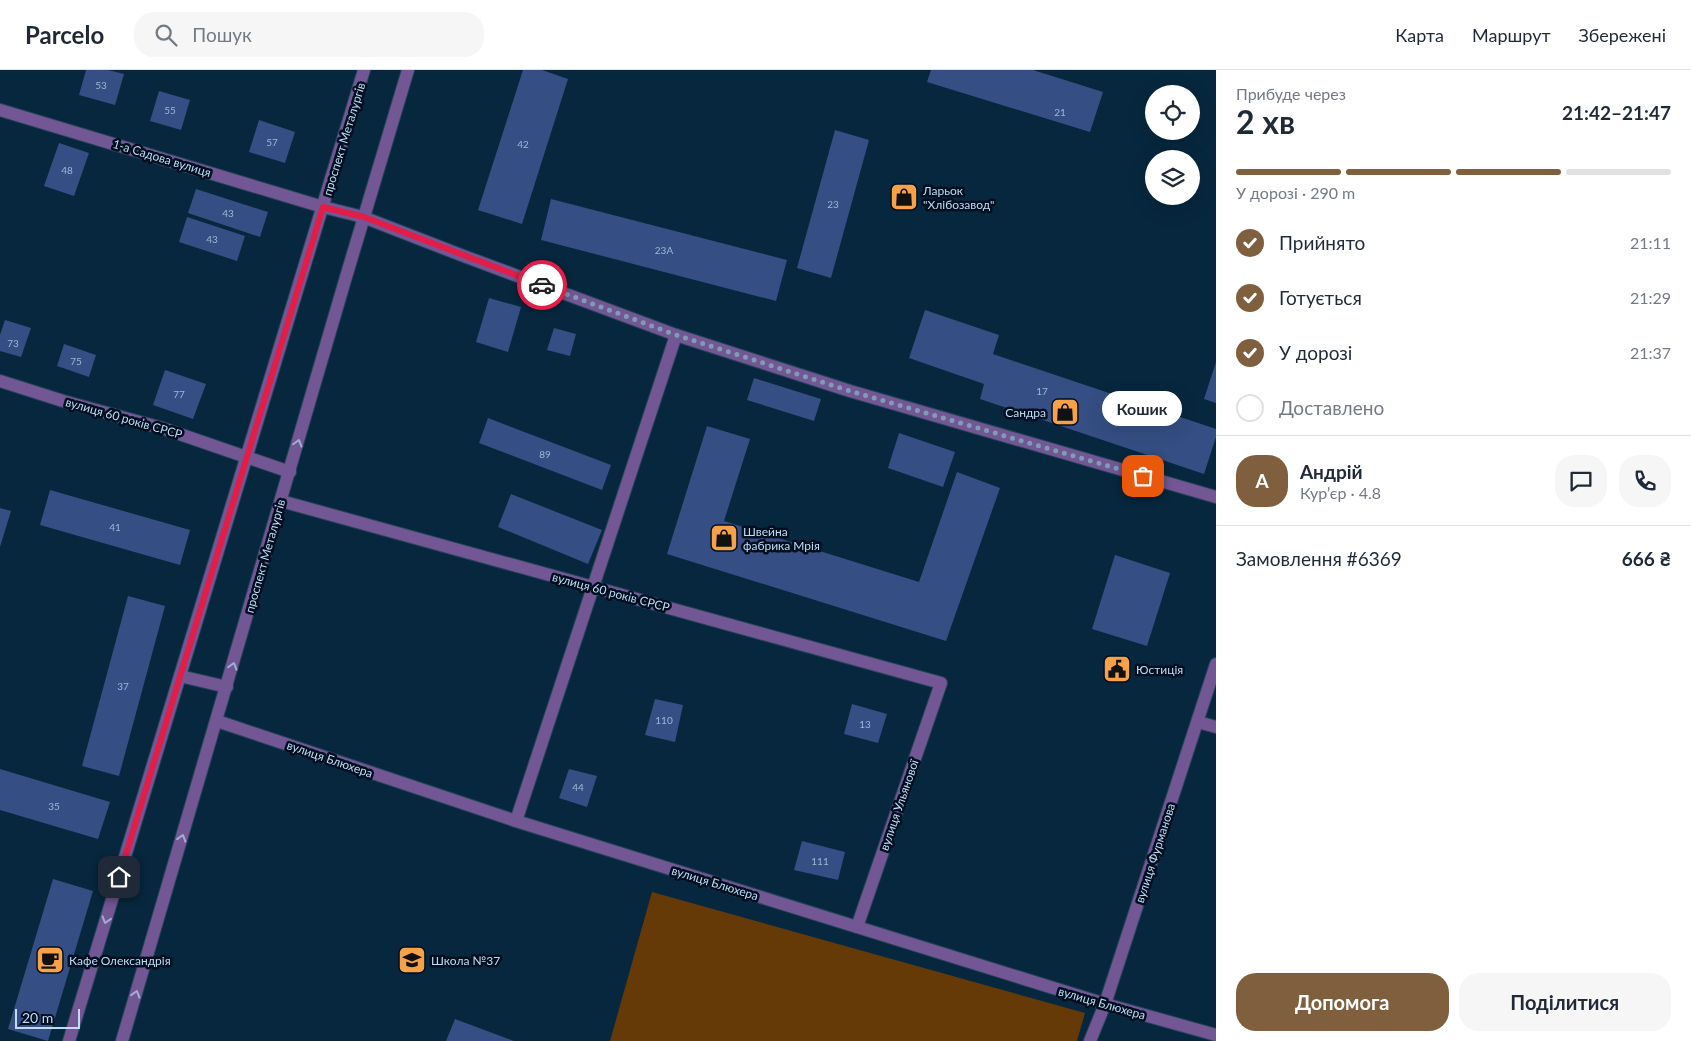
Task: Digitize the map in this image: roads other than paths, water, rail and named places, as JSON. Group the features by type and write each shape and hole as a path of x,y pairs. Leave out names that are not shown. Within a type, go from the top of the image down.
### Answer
{"street":[{"name":"проспект Металургів","path":"69,1041 364,70"},
{"name":"проспект Металургів","path":"122,1041 408,70"},
{"name":"1-а Садова вулиця","path":"0,110 323,207 364,217"},
{"path":"364,217 676,335 850,391 1216,497"},
{"path":"516,821 676,335"},
{"name":"вулиця 60 років СРСР","path":"0,381 63,402 162,428 290,472"},
{"name":"вулиця 60 років СРСР","path":"281,501 941,683"},
{"name":"вулиця Фурманова","path":"1090,1041 1105,1004 1216,664"},
{"path":"180,676 227,687"},
{"name":"вулиця Ульянової","path":"857,927 941,683"},
{"name":"вулиця Блюхера","path":"217,721 516,821 1105,1004 1216,1035"},
{"path":"1198,722 1216,727"}],"place":[{"name":"Ларьок \"Хлібозавод\"","path":"904,197"},
{"name":"Сандра","path":"1065,412"},
{"name":"Кошик","path":"1143,476"},
{"name":"Швейна фабрика Мрія","path":"724,538"},
{"name":"Юстиція","path":"1117,669"},
{"name":"Кафе Олександрія","path":"50,960"},
{"name":"Школа №37","path":"412,960"}]}
